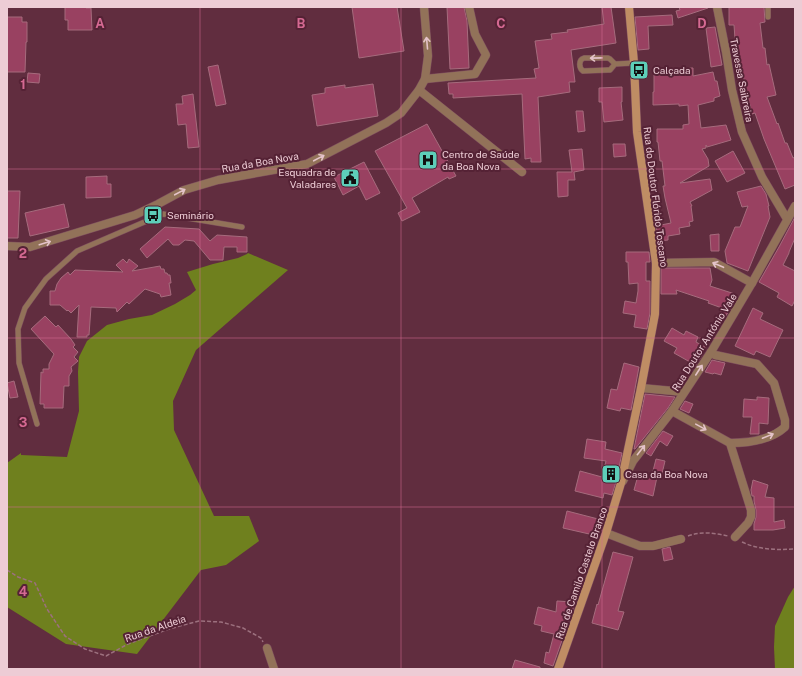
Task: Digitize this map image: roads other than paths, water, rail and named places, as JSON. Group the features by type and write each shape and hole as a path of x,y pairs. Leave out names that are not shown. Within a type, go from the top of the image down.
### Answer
{"main road":[{"name":"Rua do Doutor Flórido Toscano","path":"621,483 653,325 656,263 637,132 630,7"},
{"name":"Rua de Camilo Castelo Branco","path":"558,669 606,533 621,483"}],"street":[{"name":"Rua da Boa Nova","path":"7,246 30,248 135,215 184,190 218,180 307,164 386,123 401,114 419,90 424,78 428,56 424,7"},
{"path":"424,78 475,74 486,55 475,34 469,7"},
{"name":"Travessa Saibreira","path":"717,7 732,90 742,132 762,177 787,219"},
{"path":"419,90 522,172"},
{"name":"Rua Doutor António Vale","path":"621,483 633,462 672,411 710,352 752,283 795,206"},
{"path":"656,263 714,262 752,283"},
{"path":"672,411 730,443 741,443 765,438 781,431 785,427 785,420 774,382 757,364 715,355 710,352"},
{"path":"641,388 684,392"},
{"path":"730,443 752,517 735,537"},
{"path":"606,533 640,546 653,546 681,539"},
{"path":"267,648 274,669"}],"lane":[{"path":"768,7 768,17"},
{"path":"615,64 610,58 584,58 580,61 580,66 583,71 610,70 615,64 634,63"},
{"path":"158,204 163,214"},
{"path":"37,424 19,362 18,329 25,308 46,279 77,251 163,214 242,228"}],"place":[{"name":"Calçada","path":"639,70"},
{"name":"Centro de Saúde da Boa Nova","path":"428,160"},
{"name":"Esquadra de Valadares","path":"350,178"},
{"name":"Seminário","path":"153,215"},
{"name":"Casa da Boa Nova","path":"611,474"}]}
